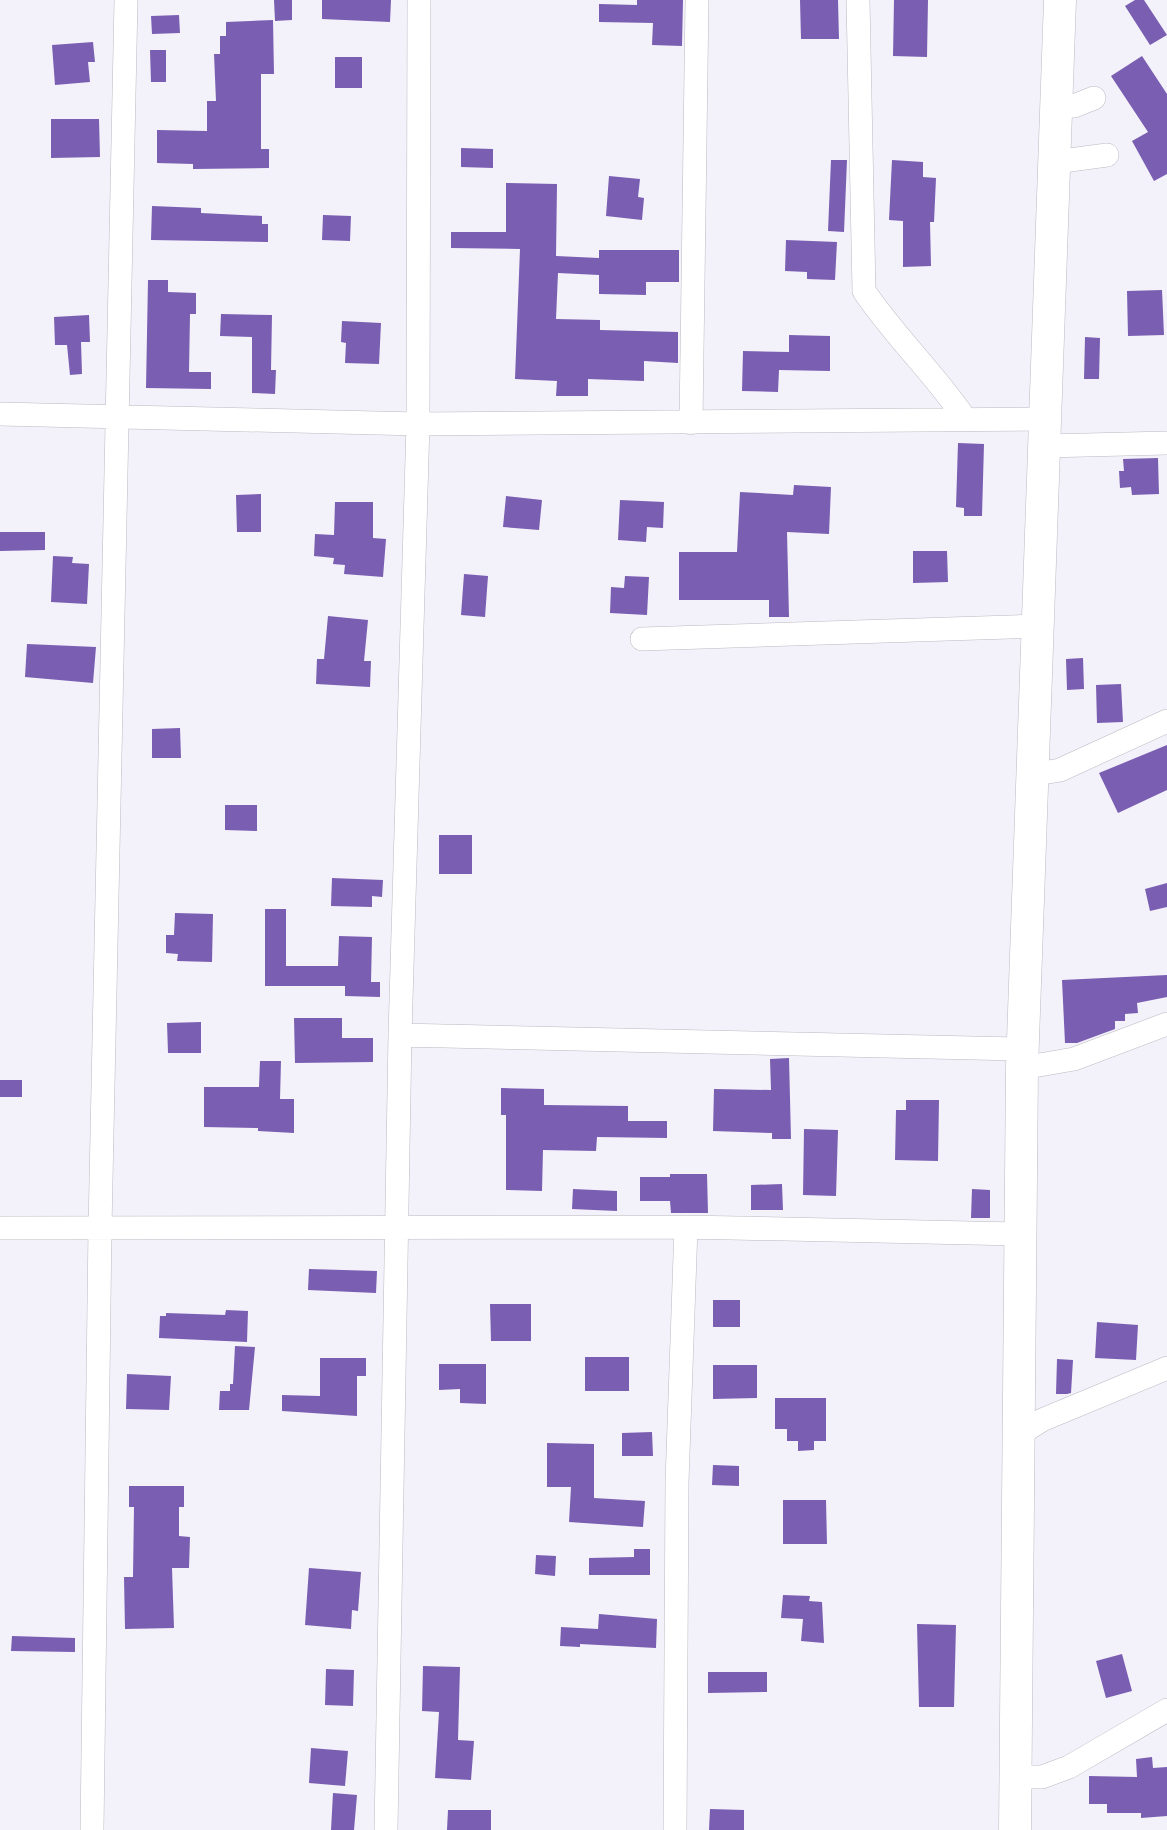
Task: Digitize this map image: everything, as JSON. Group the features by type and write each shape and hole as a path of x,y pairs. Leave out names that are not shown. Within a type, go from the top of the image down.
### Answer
{"street":[{"path":"92,1830 100,1228 120,416 126,0"},
{"path":"386,1830 399,1227 400,1035 418,424 419,0"},
{"path":"691,423 696,0"},
{"path":"858,0 864,290 887,325 940,382 966,420"},
{"path":"1015,1830 1023,1059 1060,0"},
{"path":"1057,107 1074,106 1094,98"},
{"path":"1055,162 1107,155"},
{"path":"0,414 418,424 966,420 1045,432 1167,443"},
{"path":"642,639 1038,626"},
{"path":"1031,775 1060,769 1167,721"},
{"path":"400,1035 1073,1059 1167,1024"},
{"path":"0,1228 686,1227 1021,1234"},
{"path":"675,1830 677,1482 686,1227"},
{"path":"1018,1435 1042,1420 1167,1368"},
{"path":"1015,1777 1042,1776 1069,1767 1167,1710"}],"building":[{"path":"274,0 292,0 292,20 275,21"},
{"path":"322,0 391,0 390,22 322,19"},
{"path":"637,0 683,0 682,46 652,45 653,23 599,22 599,4 637,5"},
{"path":"800,0 838,0 839,39 801,39"},
{"path":"894,0 928,0 927,57 893,56"},
{"path":"1135,0 1144,0 1167,35 1150,45 1125,6"},
{"path":"179,15 180,33 152,34 151,16"},
{"path":"273,20 274,74 261,74 261,149 269,149 269,168 193,169 193,164 157,163 157,130 207,131 207,101 216,101 214,54 220,54 220,36 226,36 226,22"},
{"path":"93,42 95,62 88,62 90,82 55,85 52,45"},
{"path":"150,50 166,50 166,82 151,82"},
{"path":"1142,56 1167,94 1167,174 1154,181 1132,141 1148,132 1111,76"},
{"path":"335,57 362,57 362,88 335,88"},
{"path":"51,119 99,119 100,157 51,158"},
{"path":"461,148 493,149 493,168 461,167"},
{"path":"831,160 847,160 844,232 828,231"},
{"path":"892,160 923,162 923,177 936,178 934,222 930,222 931,266 903,267 903,221 889,220"},
{"path":"609,176 640,179 638,197 644,198 642,220 606,216"},
{"path":"506,183 557,184 556,256 599,258 599,250 679,250 679,282 646,282 646,295 599,294 599,275 558,273 556,319 600,320 600,330 678,332 678,363 644,361 644,381 588,379 588,396 556,396 557,381 515,379 520,249 451,248 451,232 506,232"},
{"path":"152,206 201,208 201,213 262,216 262,224 268,224 268,242 151,240"},
{"path":"323,215 351,216 350,241 322,240"},
{"path":"786,240 837,242 835,280 807,279 807,272 785,271"},
{"path":"148,280 168,280 168,292 196,293 196,314 190,314 189,372 211,372 211,389 146,388"},
{"path":"1162,290 1164,335 1128,336 1127,291"},
{"path":"221,314 272,315 271,370 276,370 275,394 252,393 252,337 220,336"},
{"path":"89,315 90,342 81,342 82,374 70,375 67,345 55,345 54,317"},
{"path":"342,321 381,323 379,364 345,363 346,343 341,342"},
{"path":"789,335 830,336 830,371 779,370 778,392 742,391 743,351 789,352"},
{"path":"1085,337 1100,338 1099,379 1084,379"},
{"path":"958,443 984,444 982,516 964,516 964,508 956,507"},
{"path":"1158,458 1159,494 1132,495 1131,487 1120,488 1119,471 1124,471 1123,459"},
{"path":"794,485 831,487 829,534 787,532 789,617 769,617 769,600 679,600 679,552 737,552 740,492 793,495"},
{"path":"261,494 261,532 237,532 236,495"},
{"path":"506,496 542,500 539,530 503,527"},
{"path":"620,500 664,502 663,528 647,527 646,542 618,540"},
{"path":"335,502 373,502 373,538 386,539 383,577 344,574 345,565 333,564 334,558 314,556 315,534 334,535"},
{"path":"0,532 45,532 45,550 0,551"},
{"path":"913,551 947,551 948,582 913,583"},
{"path":"53,556 73,557 72,563 89,564 87,604 51,602"},
{"path":"464,574 488,576 485,617 461,615"},
{"path":"625,576 649,577 647,615 610,613 611,587 624,588"},
{"path":"328,616 368,620 364,661 371,661 370,687 316,684 317,659 324,659"},
{"path":"27,644 96,647 93,683 25,677"},
{"path":"1083,658 1084,689 1067,690 1066,659"},
{"path":"1121,684 1123,722 1097,723 1096,685"},
{"path":"180,728 181,758 152,758 152,729"},
{"path":"1167,745 1167,790 1118,813 1099,773"},
{"path":"225,805 257,805 257,831 225,830"},
{"path":"439,835 472,835 472,874 439,874"},
{"path":"332,878 383,880 382,897 372,896 372,907 331,906"},
{"path":"1167,883 1167,907 1150,911 1145,889"},
{"path":"265,909 286,909 286,966 338,966 339,936 372,937 371,982 380,982 380,997 345,996 345,986 265,986"},
{"path":"175,913 213,914 212,962 177,961 178,954 166,953 166,935 174,935"},
{"path":"1167,975 1167,997 1137,1003 1138,1013 1125,1014 1125,1021 1115,1021 1115,1029 1077,1043 1065,1043 1062,980"},
{"path":"294,1018 342,1018 342,1038 373,1038 373,1062 295,1063"},
{"path":"201,1022 201,1053 168,1053 167,1023"},
{"path":"789,1058 791,1139 772,1139 772,1133 713,1131 714,1089 771,1090 770,1059"},
{"path":"260,1061 281,1061 280,1099 294,1099 294,1133 258,1131 258,1128 204,1127 204,1087 259,1087"},
{"path":"0,1080 22,1080 22,1097 0,1097"},
{"path":"501,1088 544,1089 544,1105 628,1106 628,1121 667,1121 667,1138 597,1137 596,1151 543,1150 542,1191 506,1190 506,1115 501,1115"},
{"path":"906,1100 939,1100 938,1161 895,1160 896,1110 906,1110"},
{"path":"804,1129 838,1130 836,1196 803,1195"},
{"path":"670,1174 707,1174 708,1213 671,1213 670,1201 640,1201 640,1177 670,1177"},
{"path":"782,1184 783,1210 751,1210 751,1185"},
{"path":"573,1189 617,1191 617,1211 572,1209"},
{"path":"972,1189 990,1190 990,1218 971,1218"},
{"path":"309,1269 377,1271 376,1293 308,1290"},
{"path":"713,1300 740,1300 740,1327 713,1327"},
{"path":"490,1304 531,1304 531,1341 491,1341"},
{"path":"226,1310 248,1311 247,1342 159,1338 160,1316 166,1316 166,1313 225,1315"},
{"path":"1097,1322 1138,1325 1136,1360 1095,1358"},
{"path":"235,1346 255,1347 249,1410 219,1410 220,1391 230,1391 230,1384 233,1384"},
{"path":"585,1357 629,1357 629,1391 585,1391"},
{"path":"320,1358 366,1358 366,1376 357,1376 357,1416 282,1411 282,1395 320,1396"},
{"path":"1057,1359 1073,1360 1071,1393 1056,1394"},
{"path":"439,1364 486,1364 486,1404 460,1403 460,1389 439,1390"},
{"path":"713,1365 757,1365 757,1398 713,1399"},
{"path":"127,1374 171,1376 169,1410 126,1409"},
{"path":"775,1398 826,1398 826,1441 814,1441 814,1450 798,1451 798,1441 787,1441 787,1429 775,1429"},
{"path":"652,1432 653,1456 622,1456 622,1433"},
{"path":"547,1443 594,1444 594,1498 645,1501 643,1527 569,1522 571,1487 547,1487"},
{"path":"713,1465 739,1466 739,1486 712,1485"},
{"path":"129,1486 184,1486 184,1507 179,1507 179,1536 190,1537 189,1568 172,1568 174,1628 125,1629 124,1577 133,1577 134,1507 129,1507"},
{"path":"783,1500 826,1500 827,1544 783,1544"},
{"path":"634,1549 650,1549 650,1575 589,1575 589,1558 634,1557"},
{"path":"536,1555 556,1556 555,1576 535,1574"},
{"path":"309,1568 361,1572 358,1611 352,1610 351,1629 305,1625"},
{"path":"783,1595 810,1596 809,1601 822,1602 824,1643 801,1641 803,1619 781,1618"},
{"path":"599,1614 657,1619 656,1648 580,1644 580,1647 560,1646 561,1627 598,1629"},
{"path":"917,1624 956,1625 954,1707 919,1707"},
{"path":"12,1636 75,1638 75,1652 11,1651"},
{"path":"1122,1654 1132,1691 1106,1698 1096,1661"},
{"path":"423,1666 460,1667 458,1740 474,1741 471,1780 435,1778 439,1712 422,1711"},
{"path":"326,1669 354,1670 353,1706 325,1705"},
{"path":"708,1672 767,1672 767,1692 708,1693"},
{"path":"311,1748 348,1751 345,1786 309,1783"},
{"path":"1152,1757 1153,1768 1167,1767 1167,1816 1141,1818 1141,1813 1107,1813 1107,1804 1089,1804 1089,1776 1137,1777 1136,1759"},
{"path":"333,1793 357,1795 354,1830 331,1830"},
{"path":"710,1809 744,1810 744,1830 709,1830"},
{"path":"448,1810 491,1810 491,1830 447,1830"}]}
